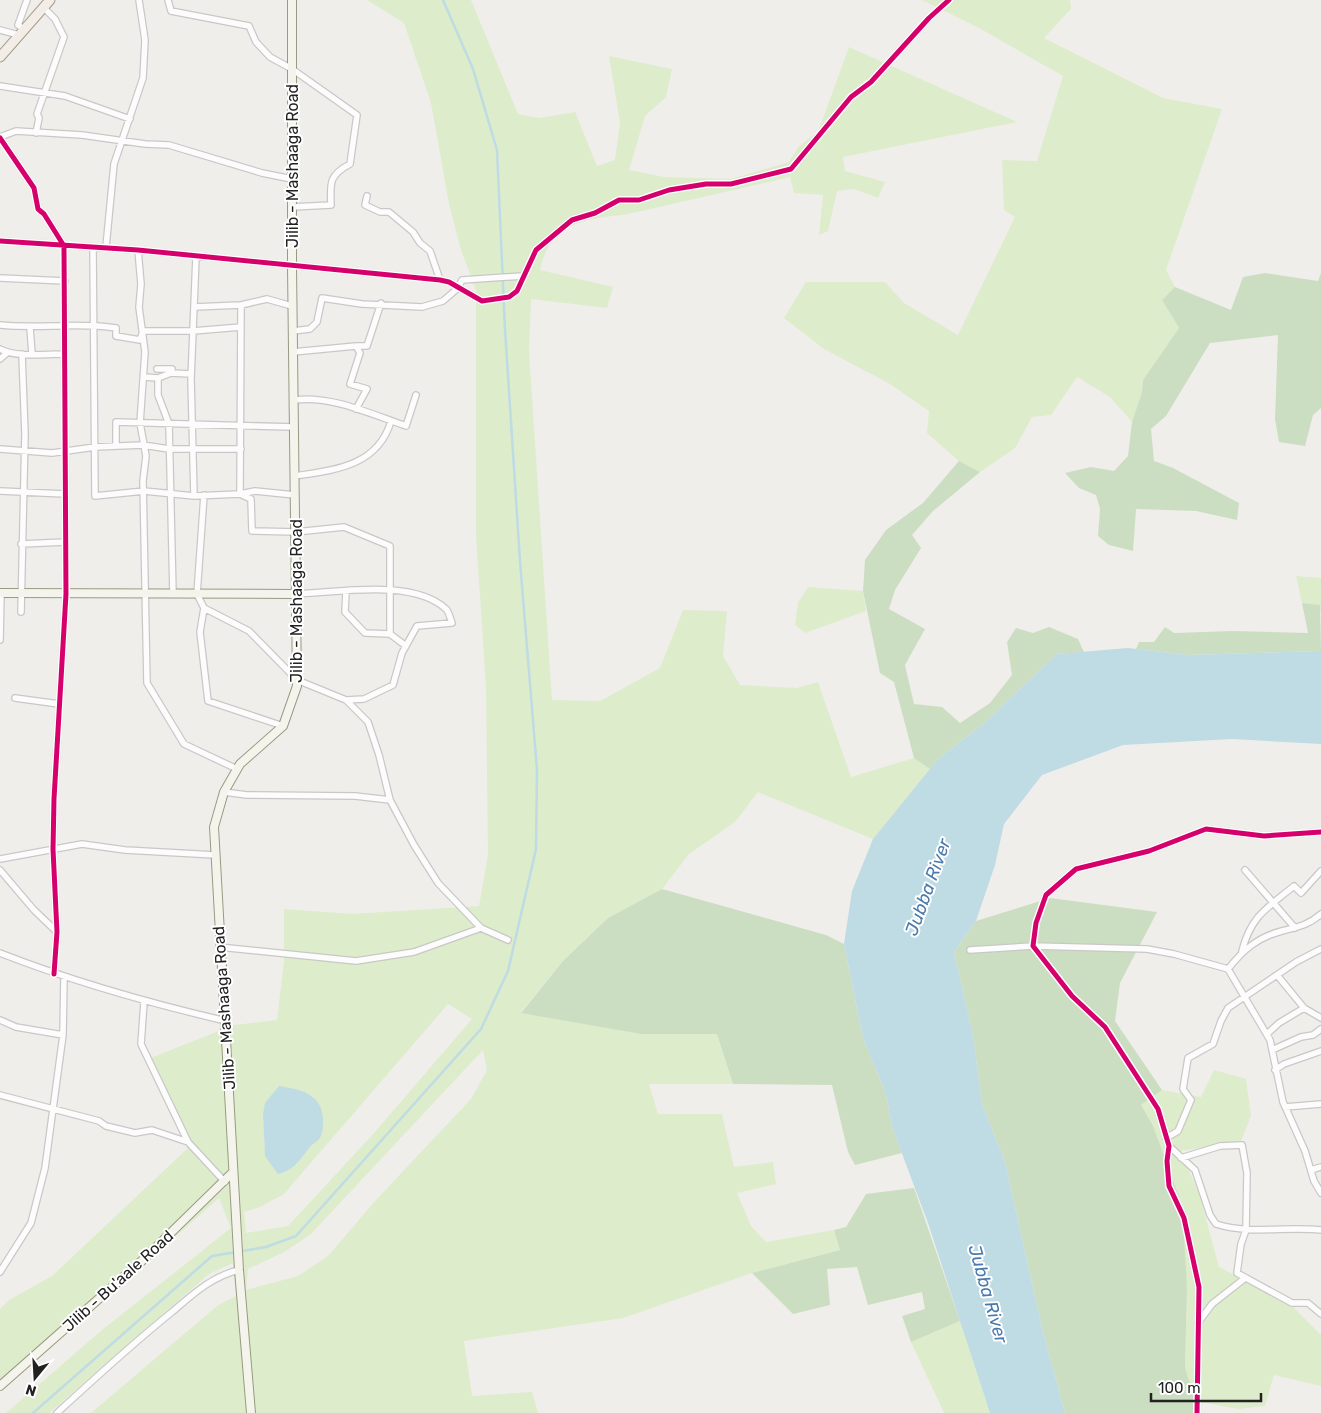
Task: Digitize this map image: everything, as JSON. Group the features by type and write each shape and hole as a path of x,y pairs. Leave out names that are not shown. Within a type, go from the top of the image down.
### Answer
{"main road":[{"name":"Jilib - Mashaaga Road","path":"251,1413 239,1270 240,1260 233,1172 214,827 224,792 237,769 283,726 295,697 297,680 292,306 292,0"},
{"path":"0,57 47,3"},
{"path":"1,593 295,594"},
{"name":"Jilib - Bu'aale Road","path":"0,1386 145,1258 225,1182 233,1172"}],"street":[{"path":"22,33 18,25 27,0"},
{"path":"106,247 114,164 143,78 145,40 139,0"},
{"path":"168,0 171,11 249,26 256,42 270,57 292,68 357,115 350,164 337,170 330,184 331,205 292,206"},
{"path":"0,242 106,247 440,280 449,282 482,301 509,298 516,291 536,250 572,220 595,213 619,200 639,200 669,190 706,184 731,184 792,169 851,97 871,82 929,18 949,0"},
{"path":"36,133 39,118 37,114 64,37 47,3"},
{"path":"0,30 22,33"},
{"path":"0,86 65,96 130,119"},
{"path":"54,974 57,932 53,849 66,594 63,354 65,327 64,246 44,214 38,209 34,188 0,138 16,131 122,139 145,144 169,145 262,173 292,179"},
{"path":"368,196 365,205 395,216 430,251 440,280"},
{"path":"93,247 95,496 144,491 170,492 194,496 240,494 255,491 295,495"},
{"path":"138,250 141,284 139,307 143,331 144,377 140,423 146,467 143,481 147,683 184,744 237,769"},
{"path":"194,496 191,424 196,257"},
{"path":"293,331 310,329 317,322 322,298 404,308 422,307 443,301 458,288 462,280 482,277 496,279 523,276"},
{"path":"0,278 65,281"},
{"path":"194,307 240,305 267,300 292,306"},
{"path":"293,352 367,346 382,304"},
{"path":"240,305 238,425 241,449 240,494"},
{"path":"0,326 30,328 94,325 116,328 116,336 140,340 143,331"},
{"path":"143,331 193,331 241,327"},
{"path":"30,328 32,354"},
{"path":"356,346 360,353 350,384 367,389 356,408"},
{"path":"0,349 7,353 63,354"},
{"path":"0,359 7,353"},
{"path":"21,612 24,434 22,354"},
{"path":"157,369 172,369 171,373"},
{"path":"144,377 158,378 171,373 192,374"},
{"path":"158,378 158,394 169,424 173,594"},
{"path":"294,400 309,398 356,408 406,426 416,395"},
{"path":"295,476 331,470 363,460 387,435 391,421"},
{"path":"116,445 116,422 294,426"},
{"path":"0,450 65,452 95,446 116,445 143,445 169,449 241,449"},
{"path":"0,491 65,494"},
{"path":"240,494 250,499 252,531 296,532 344,527 390,546 390,634"},
{"path":"204,495 196,594 204,608 249,632 297,680 346,700 368,722 379,755 390,800 414,845 438,883 481,928 508,940"},
{"path":"21,544 65,542"},
{"path":"295,594 390,590 426,596 447,610 452,623 417,626 406,646 393,684 364,699 346,700"},
{"path":"346,592 345,612 365,633 390,634 406,646"},
{"path":"0,640 1,593"},
{"path":"204,608 200,632 208,701 283,726"},
{"path":"15,698 59,704"},
{"path":"224,792 247,795 355,796 390,800"},
{"path":"1196,1413 1199,1287 1184,1218 1169,1186 1168,1146 1158,1109 1106,1027 1072,996 1033,946 1036,923 1046,895 1076,869 1149,851 1206,829 1264,836 1321,832"},
{"path":"0,859 82,844 125,850 215,855"},
{"path":"0,870 34,910 57,932"},
{"path":"1245,870 1295,928"},
{"path":"1242,951 1247,933 1261,911 1294,886 1301,893 1321,871"},
{"path":"1228,969 1242,951 1266,937 1310,924 1321,914"},
{"path":"220,947 356,961 414,952 481,928"},
{"path":"970,950 1033,946 1148,949 1228,969 1246,996 1267,1034 1285,1107 1305,1151 1314,1181 1321,1193"},
{"path":"1166,1138 1178,1131 1191,1100 1183,1089 1188,1058 1213,1044 1228,1008 1277,975 1321,949"},
{"path":"0,953 54,974 144,1002 226,1021"},
{"path":"1277,975 1304,1008 1321,1018"},
{"path":"0,1272 31,1223 45,1168 63,1035 64,977"},
{"path":"144,1002 141,1044 188,1142 225,1182"},
{"path":"1267,1034 1279,1023 1304,1008"},
{"path":"0,1020 16,1027 63,1035"},
{"path":"1272,1050 1301,1037 1313,1035 1321,1029"},
{"path":"1275,1070 1284,1064 1321,1051"},
{"path":"0,1095 52,1107 99,1121 106,1126 135,1133 152,1130 188,1142"},
{"path":"1285,1107 1306,1107 1321,1104"},
{"path":"1181,1158 1220,1146 1242,1145 1248,1173 1246,1230 1237,1274 1292,1303 1308,1303 1321,1314"},
{"path":"1168,1146 1195,1170 1210,1215 1216,1224 1246,1230 1321,1230"},
{"path":"1311,1170 1321,1167"},
{"path":"56,1413 142,1336 212,1280 239,1270"},
{"path":"1198,1324 1212,1304 1244,1279"}],"green space":[{"path":"367,0 471,0 518,114 539,118 575,112 597,166 615,160 620,123 609,56 672,69 666,97 645,116 629,170 664,177 731,179 789,162 799,146 818,132 849,47 1017,122 843,157 845,171 885,182 878,198 854,189 837,191 828,231 819,235 823,195 794,193 790,177 624,215 582,222 570,227 551,243 540,270 613,287 607,308 531,299 529,351 552,700 600,701 660,668 683,610 727,611 723,656 740,685 797,688 818,682 851,777 914,758 930,769 873,839 758,792 735,822 689,854 662,889 608,918 563,961 521,1012 641,1034 717,1034 733,1084 649,1084 658,1114 722,1114 734,1167 773,1162 776,1184 737,1193 751,1226 766,1242 834,1230 840,1250 752,1273 623,1318 464,1341 472,1396 532,1392 538,1413 91,1413 217,1306 236,1296 233,1263 209,1274 49,1413 6,1413 102,1330 231,1228 219,1198 78,1323 0,1388 0,1309 9,1300 52,1276 188,1148 148,1059 234,1025 277,1020 284,961 284,909 352,914 479,906 488,855 486,687 476,535 476,290 461,250 449,204 431,103 404,23","holes":["448,1004 472,1019 375,1132 288,1226 246,1233 244,1212 260,1207 284,1194","483,1050 487,1070 471,1099 375,1201 328,1256 298,1276 246,1290 248,1269 284,1252 310,1235","312,1095 319,1105 322,1120 320,1138 310,1145 297,1164 265,1156 263,1114"]},
{"path":"922,0 1070,0 1071,9 1044,38 1163,98 1222,109 1166,270 1175,287 1162,300 1179,328 1143,380 1142,392 1132,422 1110,397 1077,377 1051,415 1032,417 1015,448 980,472 959,461 927,433 929,411 890,384 824,349 784,318 806,282 885,282 904,303 958,335 1015,217 1004,210 1002,160 1037,161 1063,76 979,28"},
{"path":"1265,273 1318,281 1321,273 1321,408 1313,415 1305,446 1279,442 1275,419 1278,335 1210,343 1166,416 1151,429 1154,461 1173,468 1239,503 1237,520 1196,511 1136,509 1133,551 1109,545 1098,536 1100,509 1096,495 1079,488 1065,473 1091,467 1114,471 1128,456 1132,422 1142,392 1143,380 1179,328 1162,300 1175,287 1231,310 1243,277"},
{"path":"959,461 980,472 933,511 912,535 921,548 895,590 889,609 925,629 905,665 914,704 942,707 960,723 990,703 1012,675 1007,642 1016,628 1033,633 1049,627 1078,639 1084,652 1057,654 983,724 938,759 930,769 914,758 894,682 880,673 863,591 865,560 886,530 923,503"},
{"path":"1296,576 1321,578 1321,613 1319,605 1302,603"},
{"path":"808,587 863,591 866,611 805,633 795,625 798,603"},
{"path":"1302,603 1320,605 1321,651 1188,655 1136,649 1139,642 1154,642 1165,627 1174,633 1233,631 1308,633"},
{"path":"662,889 826,935 844,944 863,1038 886,1094 892,1127 902,1153 855,1165 848,1152 832,1085 733,1084 717,1034 641,1034 521,1013 563,961 608,918"},
{"path":"1050,898 1157,912 1120,983 1115,1021 1162,1090 1141,1105 1153,1126 1182,1205 1187,1288 1185,1367 1195,1401 1195,1413 1065,1413 1042,1328 1005,1162 982,1104 973,1035 954,952 976,921"},
{"path":"1214,1070 1246,1079 1251,1116 1241,1141 1181,1151 1200,1197 1219,1267 1290,1304 1321,1335 1321,1386 1274,1375 1265,1406 1238,1409 1195,1401 1185,1367 1187,1288 1141,1105 1162,1090 1201,1097"},
{"path":"914,1188 960,1321 911,1342 902,1316 925,1309 922,1292 868,1305 857,1267 827,1269 830,1305 793,1314 752,1273 840,1250 834,1230 846,1227 866,1194"},
{"path":"960,1321 990,1413 944,1413 911,1342"}],"water":[{"name":"Jubba River","path":"1128,648 1188,655 1321,651 1321,744 1232,739 1123,745 1042,775 1004,824 995,865 976,921 954,952 973,1035 982,1104 1005,1162 1042,1328 1065,1413 990,1413 928,1223 892,1127 886,1094 863,1038 844,944 852,891 873,839 938,759 983,724 1057,654"},
{"path":"279,1086 301,1091 314,1098 322,1110 323,1121 320,1138 292,1167 278,1174 265,1156 263,1114 265,1103"}],"waterway":[{"path":"33,1413 212,1256 266,1247 296,1236 481,1029 508,971 536,849 537,770 520,561 505,329 497,150 473,69 443,0"}],"cycle path":[{"path":"0,241 138,250 440,280 449,282 482,301 509,297 517,291 536,250 572,220 595,213 619,200 639,200 669,190 706,184 731,184 791,169 851,97 871,82 929,18 949,0"},
{"path":"0,138 34,188 38,209 44,214 64,246 66,594 54,799 53,849 57,932 54,974"},
{"path":"1197,1413 1199,1287 1184,1218 1169,1186 1167,1161 1169,1146 1158,1109 1105,1027 1072,996 1033,946 1036,923 1046,895 1076,869 1149,851 1206,829 1264,836 1321,832"}]}
